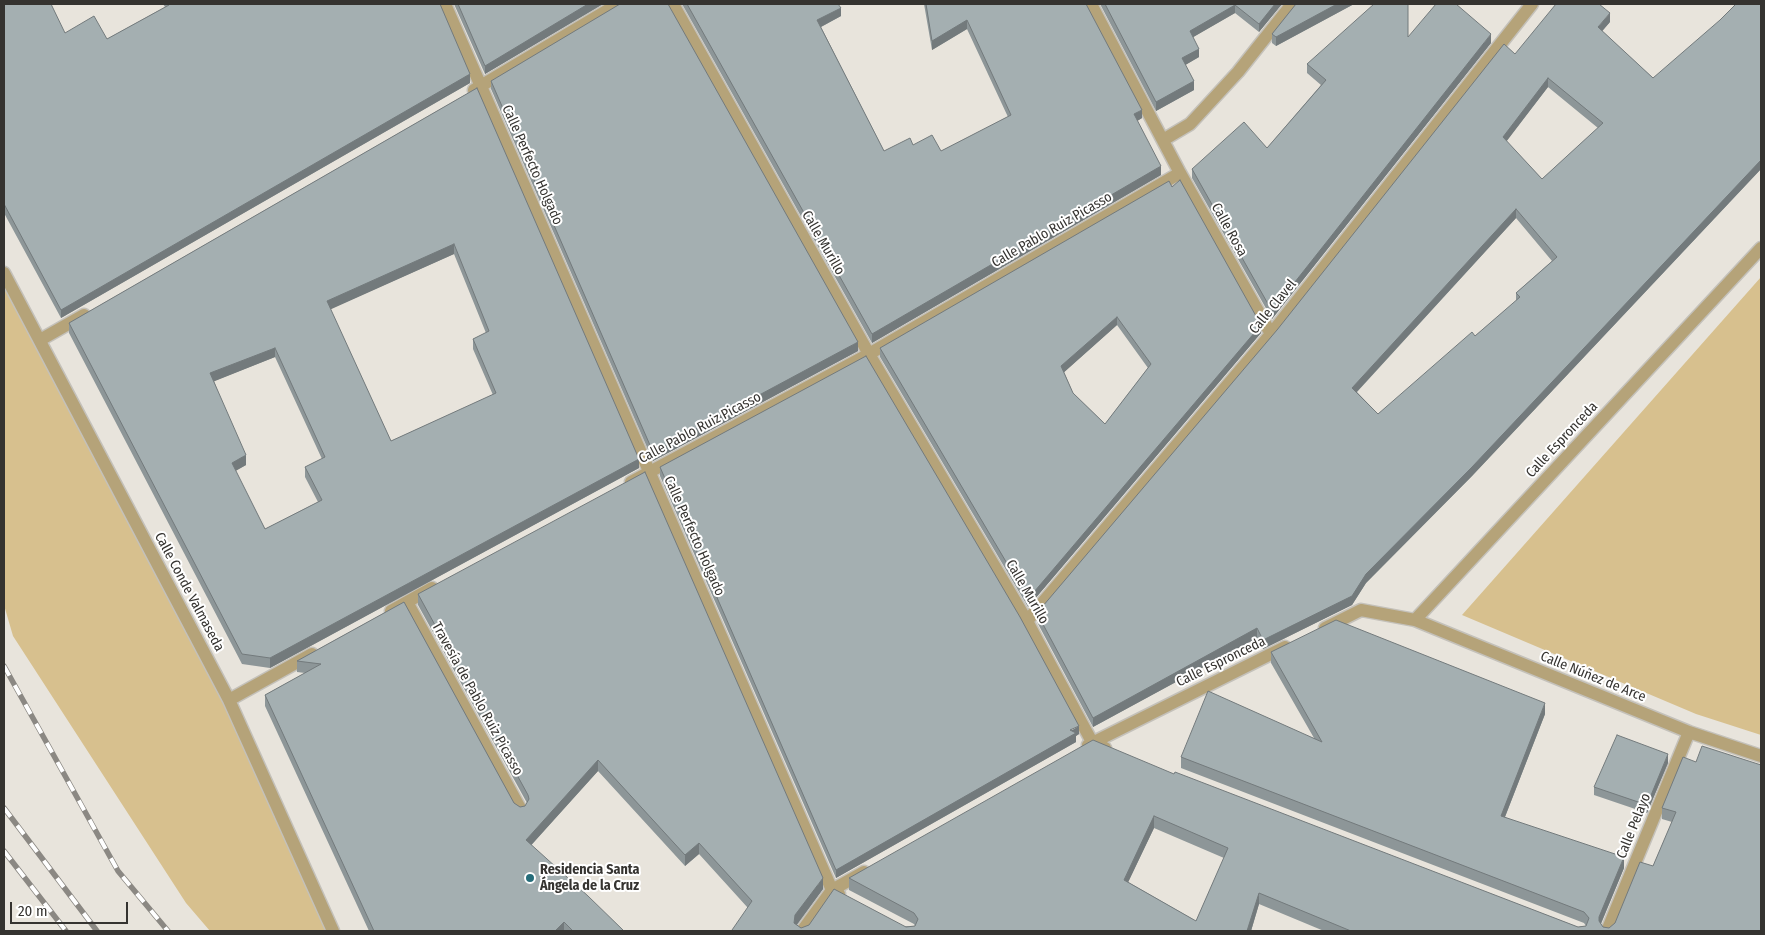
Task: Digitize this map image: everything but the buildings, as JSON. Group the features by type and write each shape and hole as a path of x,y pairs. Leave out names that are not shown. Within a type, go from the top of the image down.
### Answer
{"street":[{"name":"Calle Perfecto Holgado","path":"445,4 832,890"},
{"path":"464,96 618,4"},
{"name":"Calle Murillo","path":"673,4 869,354 1027,621 1092,742"},
{"name":"Calle Rosa","path":"1091,4 1162,140 1271,334"},
{"path":"1162,140 1190,124 1238,72 1292,4"},
{"name":"Calle Clavel","path":"1027,621 1271,334 1532,4"},
{"name":"Calle Pablo Ruiz Picasso","path":"615,490 869,354 1180,173"},
{"name":"Calle Espronceda","path":"1415,620 1761,248"},
{"name":"Calle Conde Valmaseda","path":"4,273 229,700 333,931"},
{"path":"40,340 92,310"},
{"path":"381,616 441,583"},
{"name":"Travesía de Pablo Ruiz Picasso","path":"407,602 521,810"},
{"path":"1316,632 1361,610 1415,620"},
{"name":"Calle Núñez de Arce","path":"1415,620 1689,732 1761,756"},
{"name":"Calle Espronceda","path":"1074,752 1298,641"},
{"path":"229,700 322,649"},
{"name":"Calle Pelayo","path":"1607,931 1689,732"},
{"path":"1092,742 1120,753"},
{"path":"802,931 832,890 876,866"},
{"path":"832,890 850,899"}],"shaded area":[{"path":"4,273 229,700 333,931 210,931 186,903 13,636 4,605"},
{"path":"1761,277 1761,735 1696,714 1462,615"}],"railway":[{"path":"4,666 118,871 168,931"},
{"path":"4,808 97,931"},
{"path":"4,851 66,931"}],"place":[{"name":"Residencia Santa Ángela de la Cruz","path":"530,878"}]}
